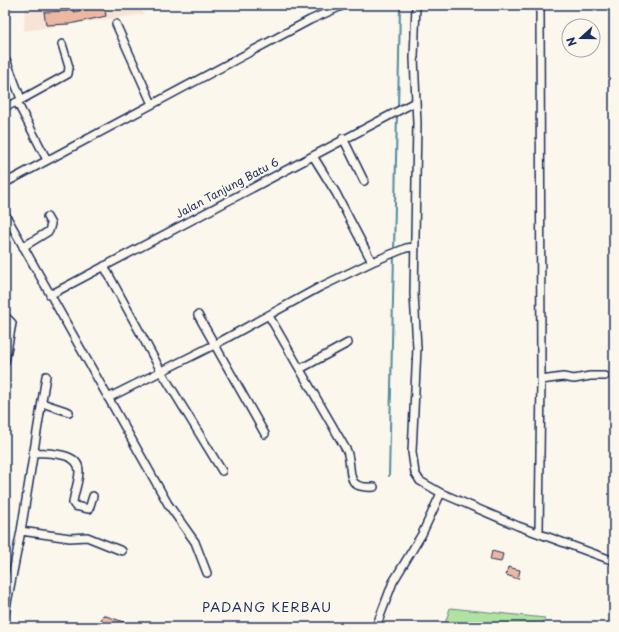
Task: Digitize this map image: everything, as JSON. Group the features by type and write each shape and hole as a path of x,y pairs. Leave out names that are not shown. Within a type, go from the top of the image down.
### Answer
{"street":[{"path":"5,183 152,104 206,77 310,20 344,5"},
{"path":"416,5 412,103 416,123 414,294 418,348 413,463 415,473 420,481 441,493 539,533 614,561"},
{"path":"539,533 545,380 540,5"},
{"path":"116,24 152,104"},
{"path":"5,107 68,74 70,67 62,44"},
{"path":"5,60 7,62 19,101 47,160"},
{"name":"Jalan Tanjung Batu 6","path":"50,295 412,103"},
{"path":"344,138 364,180"},
{"path":"313,156 336,193 372,262"},
{"path":"5,214 168,504 195,542 207,573"},
{"path":"23,246 49,231 51,224 47,217"},
{"path":"108,398 214,345 320,287 372,262 414,246"},
{"path":"104,266 161,371 222,471"},
{"path":"198,314 265,434"},
{"path":"5,316 12,323 5,362"},
{"path":"269,316 347,451 350,459 350,473 356,486 363,488 374,487"},
{"path":"300,369 348,343"},
{"path":"5,613 21,531 46,376"},
{"path":"545,380 563,377 574,379 590,376 605,376"},
{"path":"42,403 69,412"},
{"path":"33,452 66,456 75,461 79,470 73,503 75,506 89,509 93,496"},
{"path":"376,627 393,582 426,526 441,493"},
{"path":"21,531 70,538 87,537 122,551"}],"shaded area":[{"path":"25,5 138,5 144,14 24,31"}],"green space":[{"path":"450,608 545,618 541,627 444,627"}],"building":[{"path":"73,5 74,12 104,5 106,16 70,24 46,25 44,12 68,11 67,6"},
{"path":"492,551 503,554 501,562 490,560"},
{"path":"508,567 520,570 518,579 506,575"},
{"path":"103,615 124,622 122,627 112,627 100,623"}],"waterway":[{"path":"398,109 400,5"},
{"path":"394,251 397,113"},
{"path":"389,476 394,255"}],"district":[{"name":"PADANG KERBAU","path":"267,607"}]}
